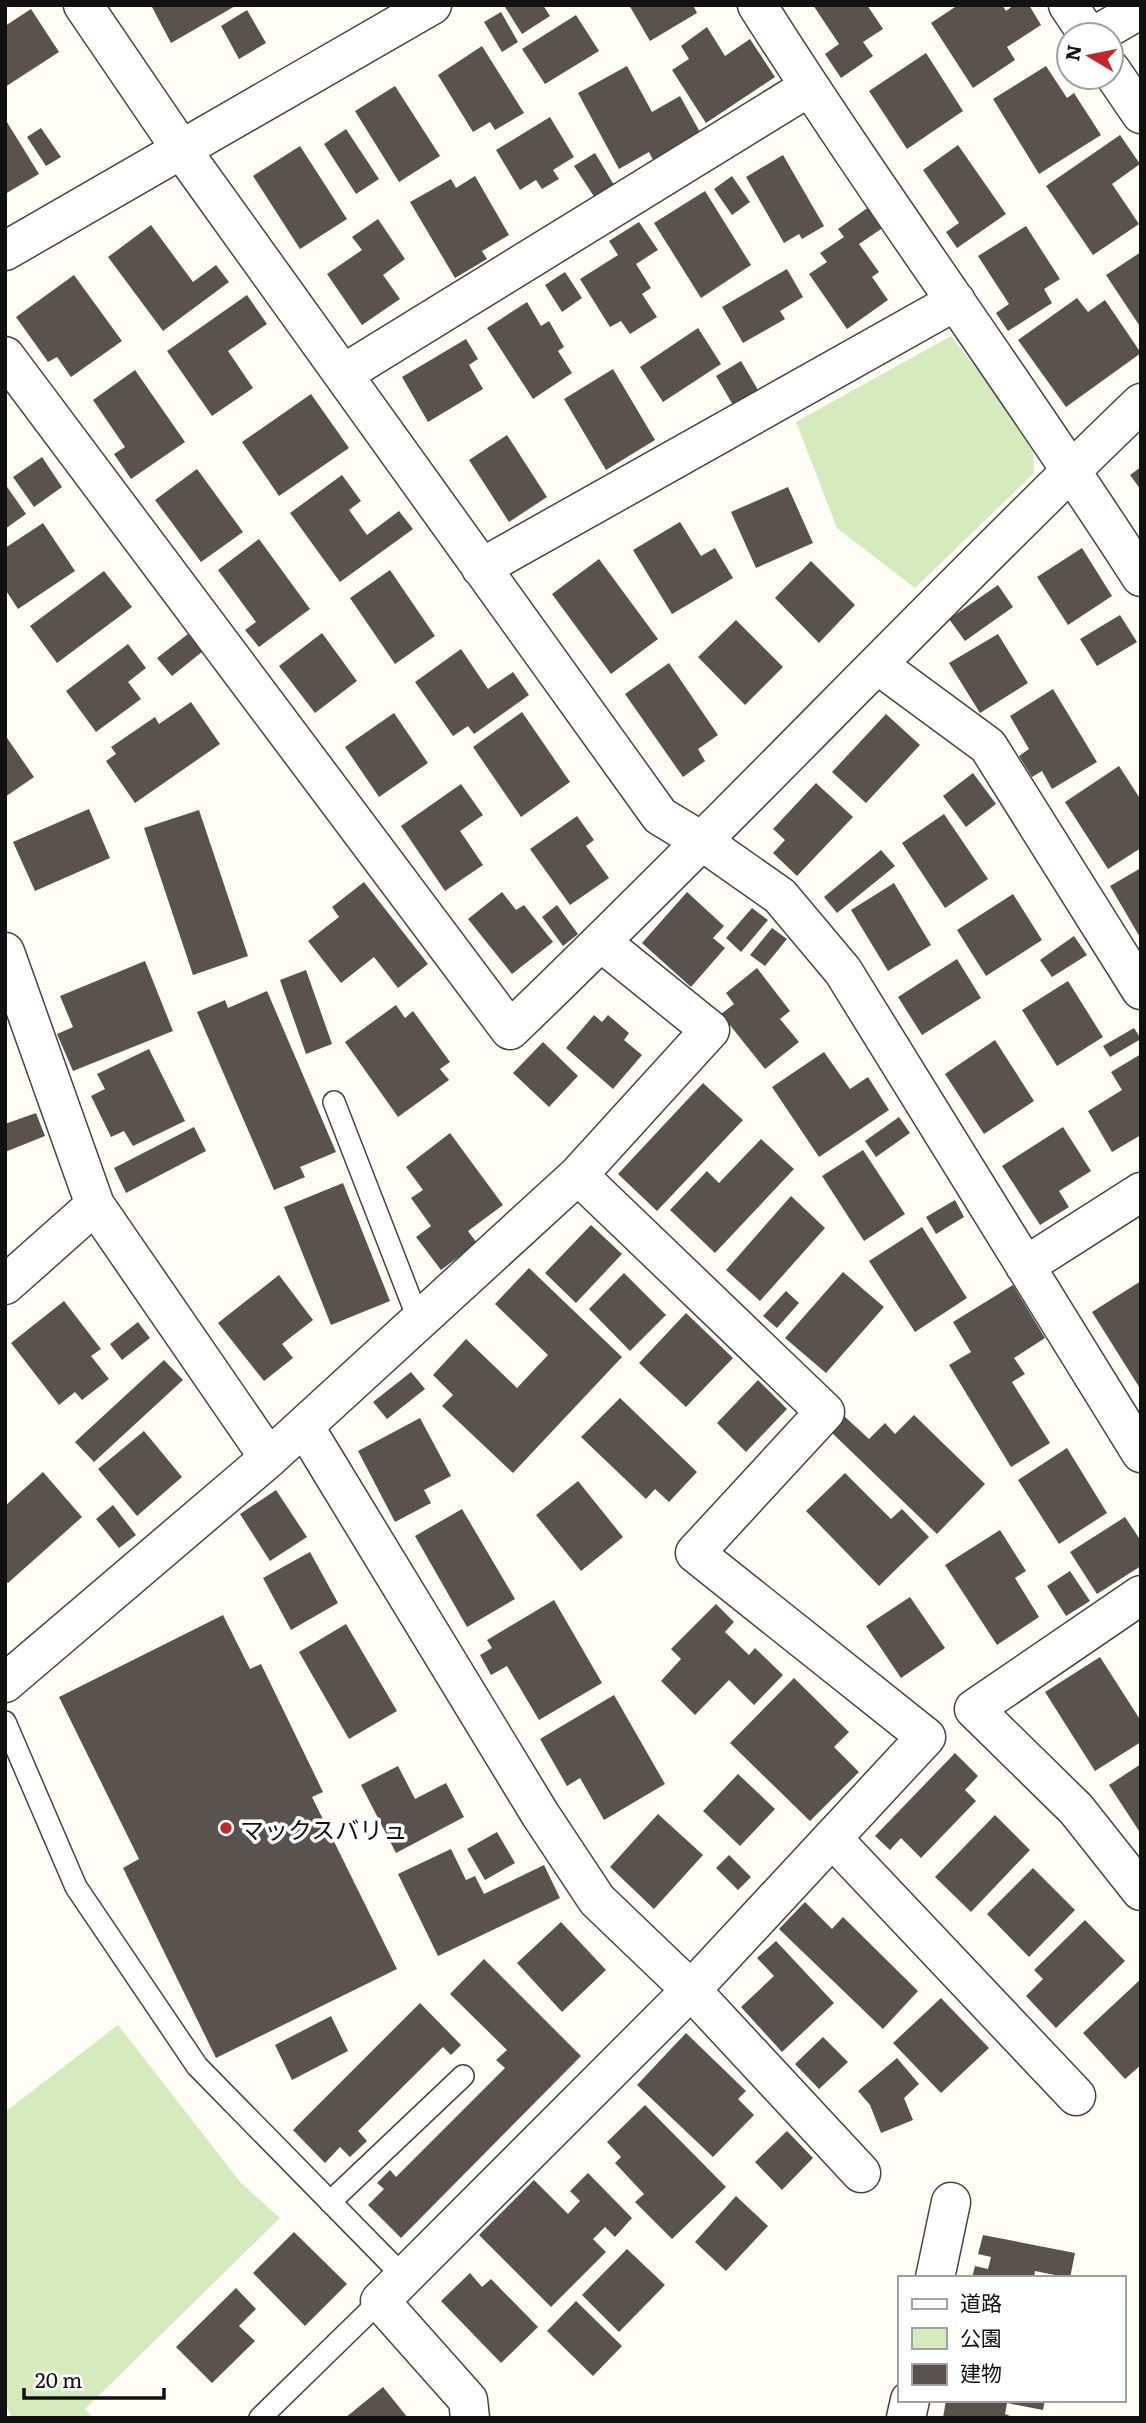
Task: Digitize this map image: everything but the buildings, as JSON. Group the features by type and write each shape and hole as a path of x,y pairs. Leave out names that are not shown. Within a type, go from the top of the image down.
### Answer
{"street":[{"path":"83,5 181,149 660,816 703,842 780,896 843,971 1141,1453"},
{"path":"5,251 432,5"},
{"path":"757,5 809,87 1072,469 1141,577"},
{"path":"1068,5 1079,21"},
{"path":"1120,21 1141,9"},
{"path":"343,374 809,87"},
{"path":"1125,91 1141,114"},
{"path":"481,568 956,302"},
{"path":"5,356 510,1030 703,842 1072,469 1141,403"},
{"path":"878,665 988,746 1141,989"},
{"path":"5,1683 268,1458 578,1175 710,1030 601,942"},
{"path":"5,952 95,1205 268,1458"},
{"path":"470,2418 468,2400 392,2289 691,1990 926,1737 695,1553 825,1412 578,1175"},
{"path":"1025,1266 1141,1192"},
{"path":"5,1285 95,1205"},
{"path":"304,1426 540,1814 597,1900 691,1990 861,2173"},
{"path":"1141,1595 974,1709 1076,1809 1141,1891"},
{"path":"832,1838 1076,2096"},
{"path":"935,2276 951,2202"}],"lane":[{"path":"334,1102 419,1321"},
{"path":"5,1723 76,1887 197,2066 330,2202 392,2289 260,2418"},
{"path":"330,2202 463,2076"}],"green space":[{"path":"951,336 1033,440 1034,473 915,588 837,528 796,422"},
{"path":"118,2025 241,2183 280,2218 85,2409 93,2418 12,2418 5,2404 5,2112"}],"place":[{"name":"マックスバリュ","path":"226,1828"}]}
